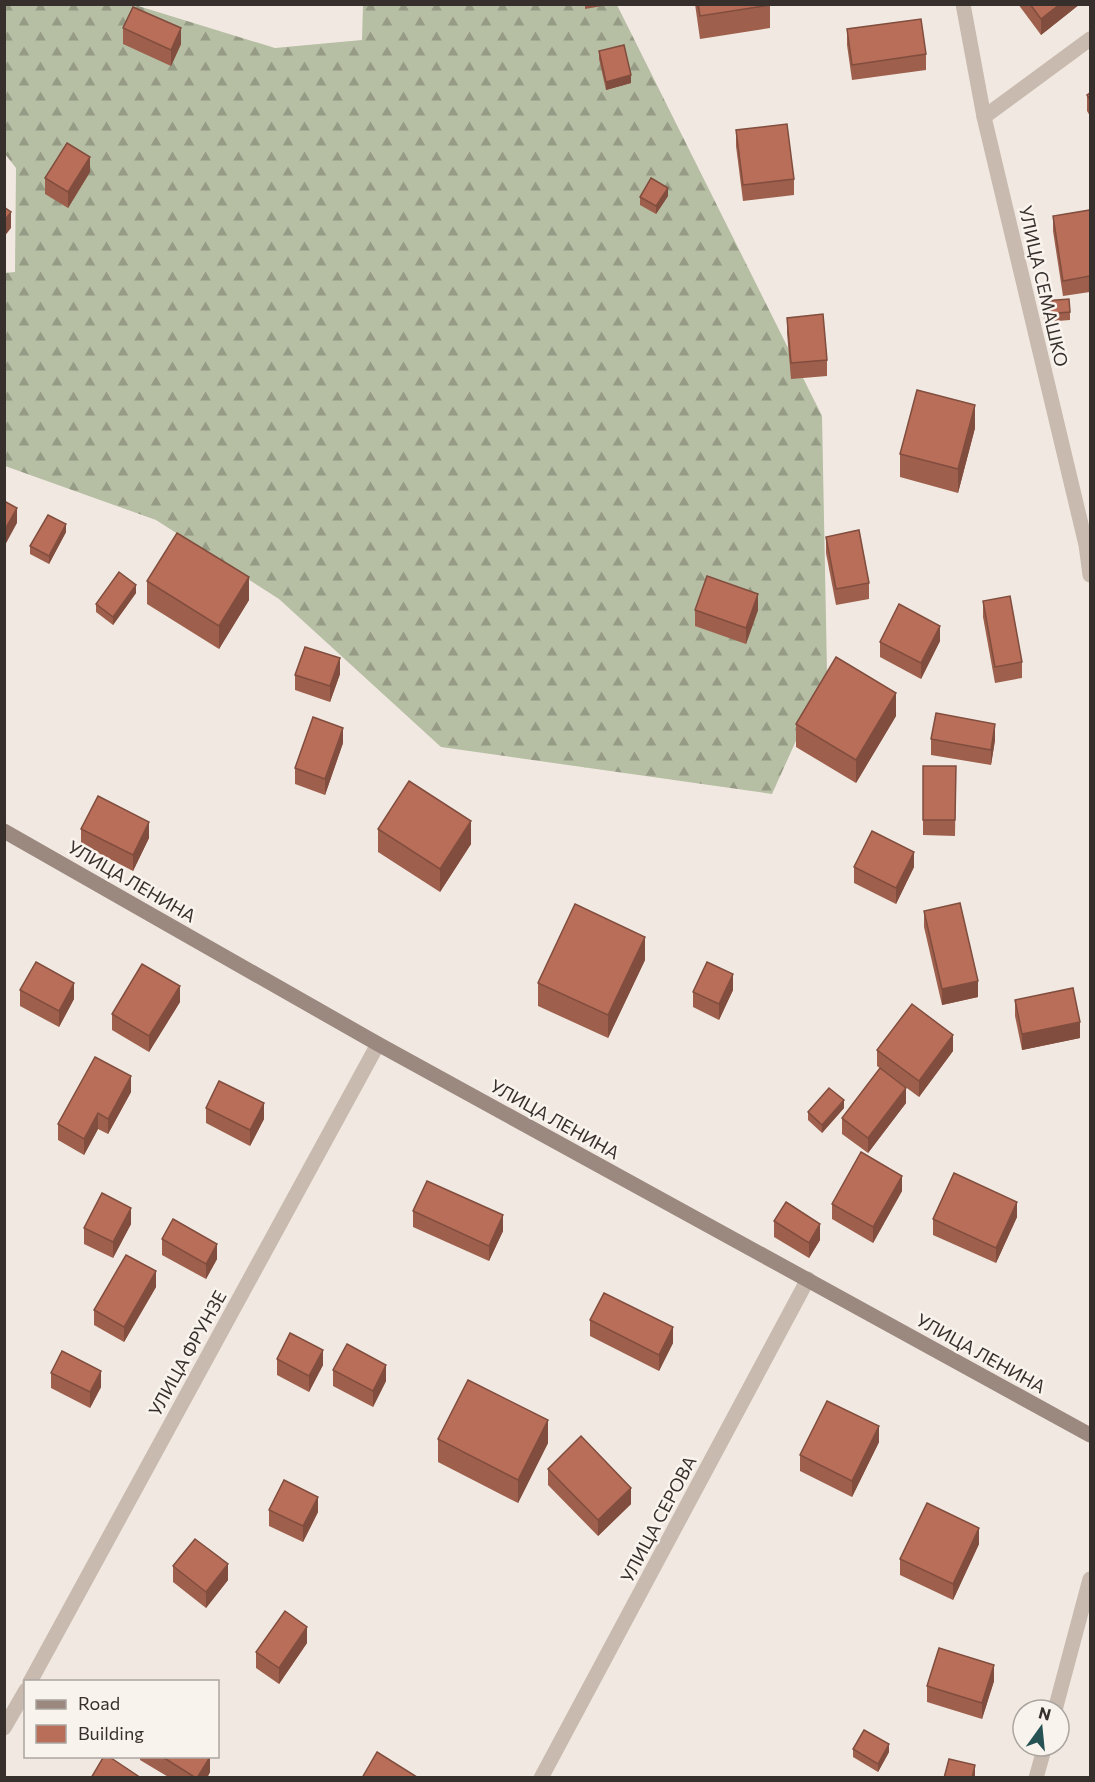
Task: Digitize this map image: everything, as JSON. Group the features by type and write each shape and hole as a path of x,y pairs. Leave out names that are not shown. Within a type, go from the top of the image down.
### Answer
{"street":[{"name":"УЛИЦА СЕМАШКО","path":"963,4 984,117 1086,545 1090,575"},
{"path":"984,117 1090,39"},
{"name":"УЛИЦА ЛЕНИНА","path":"4,831 378,1044 1090,1435"},
{"name":"УЛИЦА ФРУНЗЕ","path":"31,1680 378,1044"},
{"name":"УЛИЦА СЕРОВА","path":"541,1778 808,1280"},
{"path":"1058,1698 1090,1579"},
{"path":"4,1728 24,1693"},
{"path":"1036,1778 1042,1758"}],"green space":[{"path":"8,5 135,5 275,48 362,40 363,5 617,5 822,416 827,672 772,794 441,747 279,599 156,520 5,466 4,273 15,272 16,168 5,154 4,8"}],"building":[{"path":"698,4 770,4 770,5 700,16"},
{"path":"1030,4 1060,4 1041,19"},
{"path":"133,7 181,28 171,50 123,28"},
{"path":"921,19 926,54 852,65 847,29"},
{"path":"624,45 631,75 606,82 599,51"},
{"path":"787,124 794,179 743,185 736,130"},
{"path":"67,143 90,157 68,192 45,178"},
{"path":"651,178 668,188 656,206 640,197"},
{"path":"4,207 11,212 4,221"},
{"path":"1090,210 1090,276 1063,281 1053,216"},
{"path":"1069,299 1070,312 1045,314 1044,301"},
{"path":"823,314 827,360 791,363 787,318"},
{"path":"917,390 975,405 958,469 900,454"},
{"path":"4,501 17,508 4,531"},
{"path":"48,515 66,524 49,556 30,546"},
{"path":"859,530 869,583 836,589 826,537"},
{"path":"177,533 249,577 219,626 147,581"},
{"path":"119,572 136,585 113,617 96,604"},
{"path":"707,576 758,594 746,628 695,610"},
{"path":"1010,596 1022,662 995,667 983,601"},
{"path":"899,604 940,626 921,663 880,642"},
{"path":"305,647 340,658 330,686 295,675"},
{"path":"836,657 896,693 856,760 796,724"},
{"path":"936,713 995,724 991,750 931,739"},
{"path":"313,717 343,728 325,779 295,768"},
{"path":"923,766 956,766 955,820 923,820"},
{"path":"409,781 471,821 440,869 378,829"},
{"path":"98,796 149,822 133,855 81,829"},
{"path":"872,831 914,852 896,888 854,867"},
{"path":"960,903 978,981 942,989 924,911"},
{"path":"575,904 645,937 608,1015 538,983"},
{"path":"36,962 74,983 59,1011 20,990"},
{"path":"707,962 733,974 719,1004 693,992"},
{"path":"142,964 180,986 149,1036 112,1014"},
{"path":"1073,988 1080,1022 1022,1034 1015,1000"},
{"path":"912,1004 953,1035 919,1081 877,1050"},
{"path":"95,1057 131,1076 108,1119 98,1113 84,1139 58,1124"},
{"path":"880,1068 906,1088 868,1138 842,1118"},
{"path":"219,1081 264,1103 250,1130 206,1108"},
{"path":"829,1088 844,1100 822,1125 808,1112"},
{"path":"861,1152 902,1176 873,1227 832,1204"},
{"path":"954,1173 1017,1202 996,1248 933,1219"},
{"path":"427,1181 503,1215 489,1246 413,1211"},
{"path":"102,1193 131,1208 113,1242 84,1228"},
{"path":"786,1202 820,1224 809,1243 774,1221"},
{"path":"173,1219 217,1244 206,1264 162,1239"},
{"path":"126,1255 156,1271 124,1327 94,1310"},
{"path":"604,1293 673,1327 659,1355 590,1320"},
{"path":"290,1333 323,1350 309,1376 277,1359"},
{"path":"347,1344 386,1365 373,1391 333,1370"},
{"path":"62,1351 101,1371 90,1392 51,1373"},
{"path":"468,1380 548,1420 518,1480 438,1439"},
{"path":"827,1401 879,1426 852,1481 800,1455"},
{"path":"581,1436 631,1488 598,1520 548,1469"},
{"path":"284,1480 318,1497 303,1526 269,1510"},
{"path":"927,1503 979,1528 953,1584 900,1559"},
{"path":"195,1539 228,1564 206,1592 173,1566"},
{"path":"285,1611 307,1627 279,1668 256,1652"},
{"path":"939,1648 994,1665 982,1703 927,1686"},
{"path":"864,1730 889,1744 878,1764 853,1749"},
{"path":"377,1752 417,1777 362,1778"},
{"path":"103,1758 111,1758 141,1778 91,1778"},
{"path":"164,1758 209,1758 196,1778"},
{"path":"949,1759 975,1765 972,1778 944,1778"}]}
